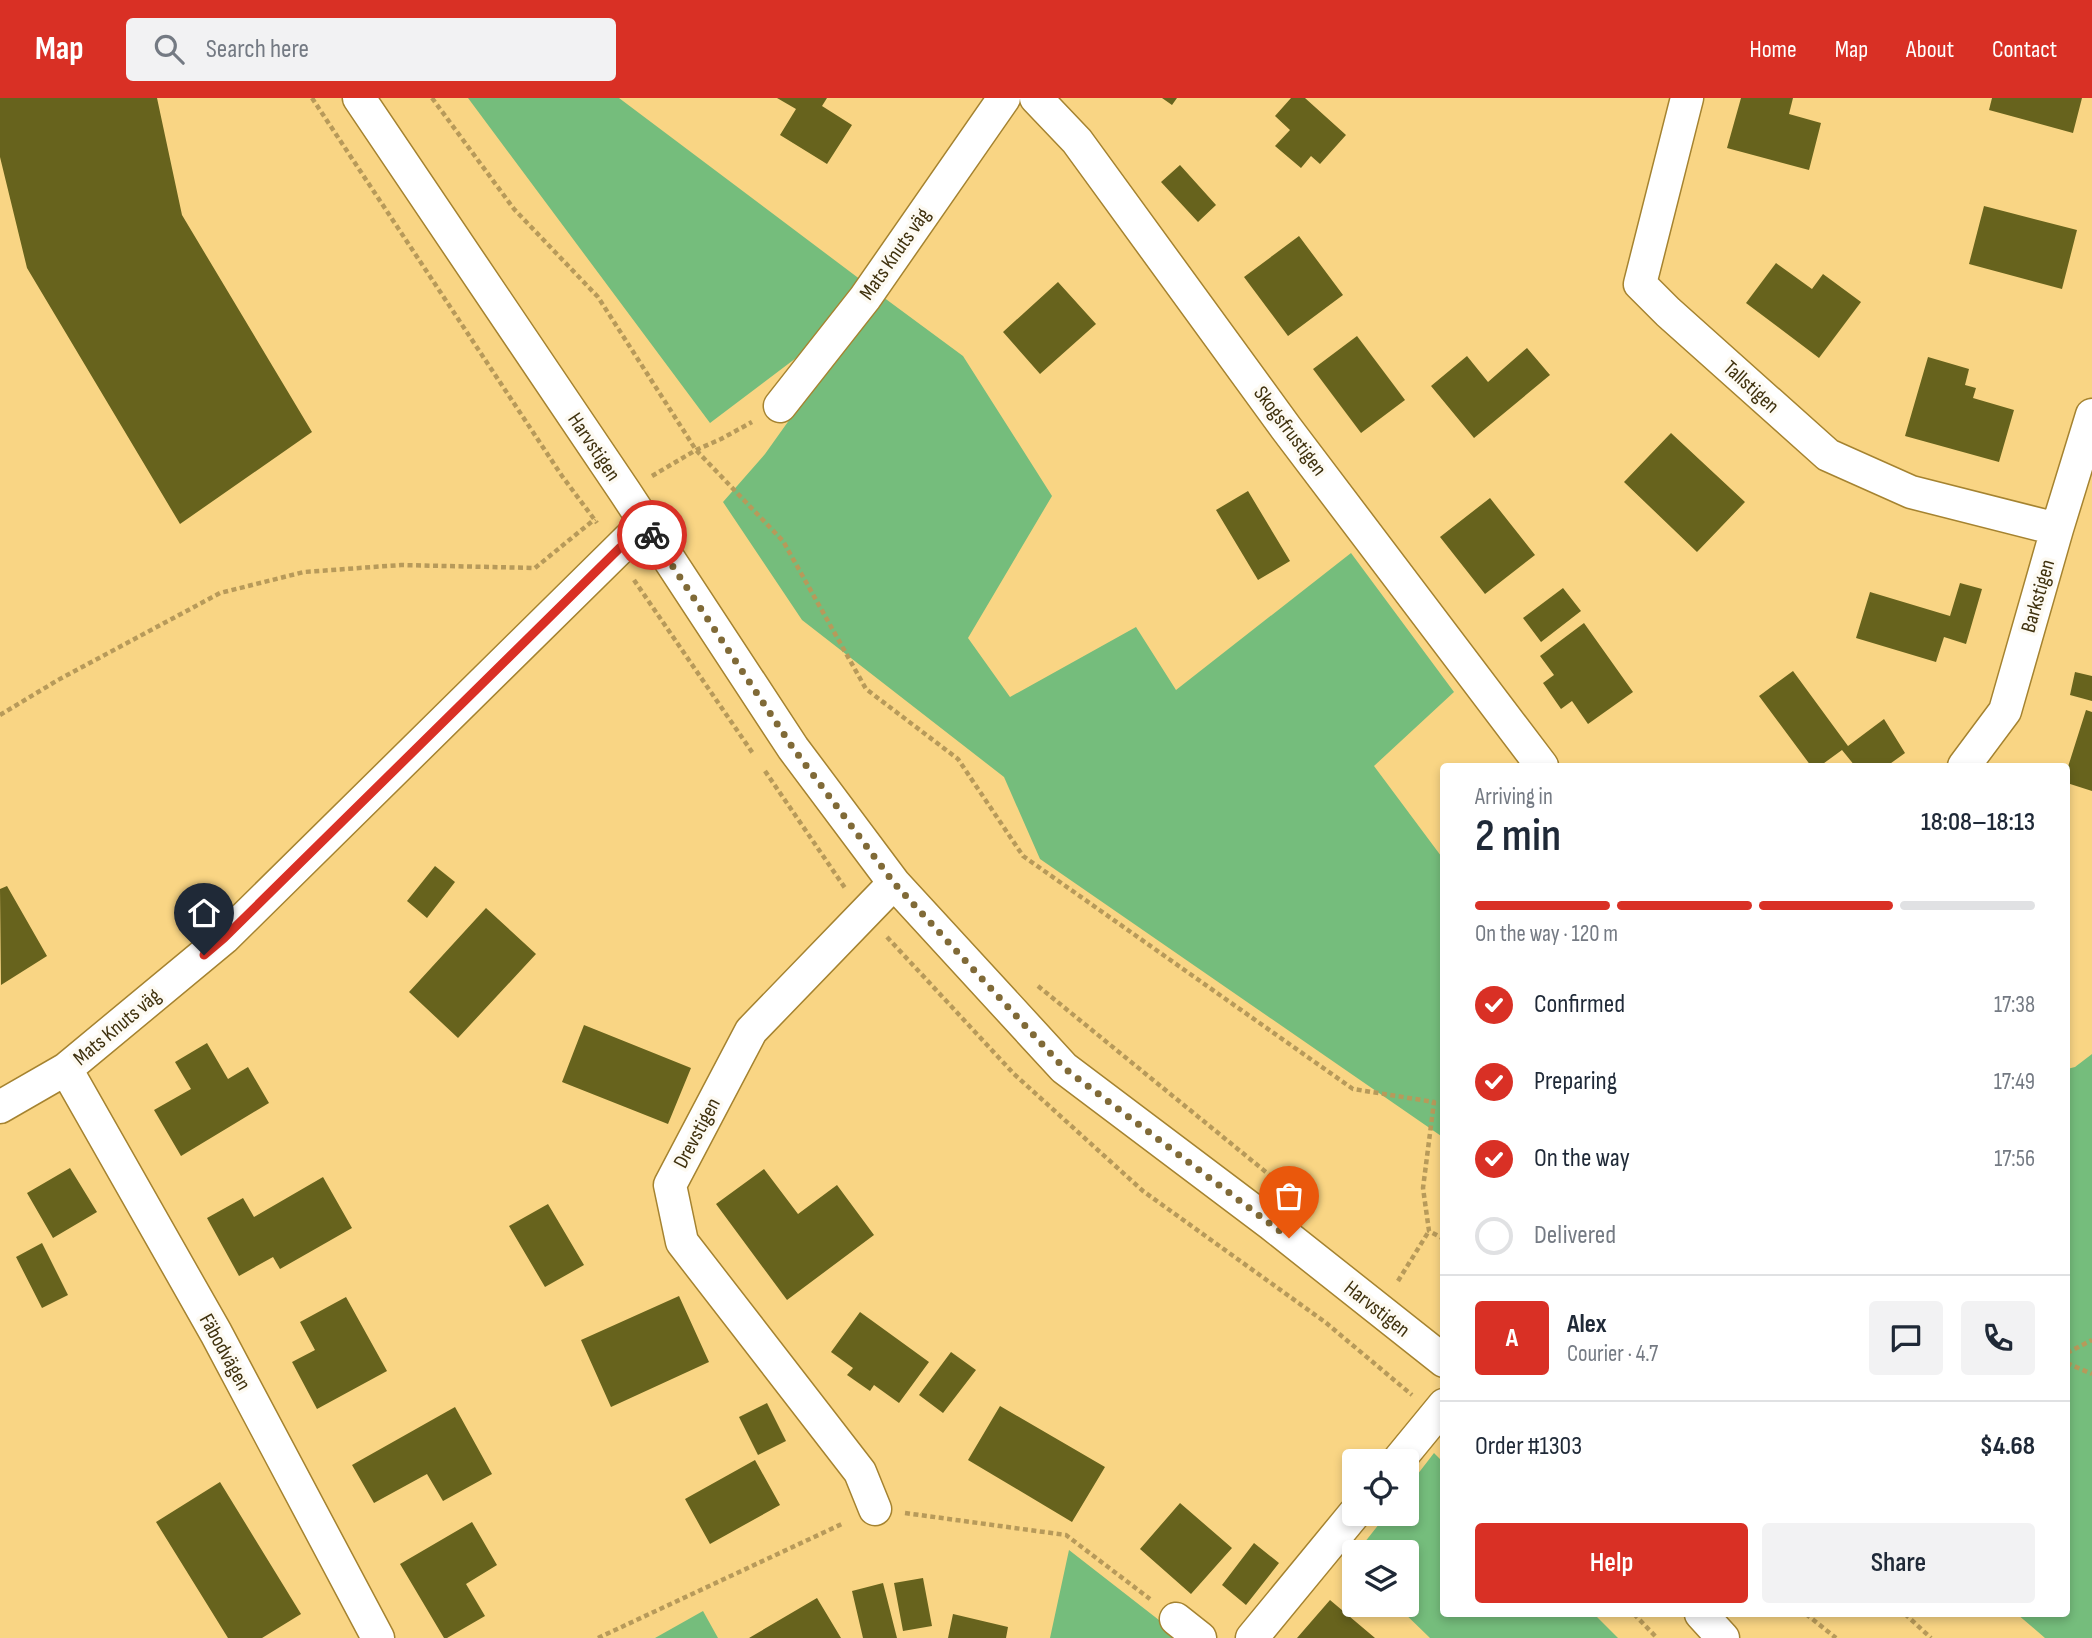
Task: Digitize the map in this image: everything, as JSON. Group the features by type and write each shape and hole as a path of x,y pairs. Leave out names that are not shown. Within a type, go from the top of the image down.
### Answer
{"street":[{"name":"Harvstigen","path":"359,98 625,492 793,748 894,883 1064,1068 1271,1224 1440,1358"},
{"name":"Mats Knuts väg","path":"780,406 865,298 1004,98"},
{"name":"Skogsfrustigen","path":"1036,98 1077,141 1286,428 1540,763"},
{"name":"Tallstigen","path":"1687,98 1640,284 1828,455 1911,492 2057,530"},
{"name":"Barkstigen","path":"1966,763 2005,712 2092,415"},
{"name":"Mats Knuts väg","path":"0,1107 65,1069 224,938 644,524"},
{"name":"Drevstigen","path":"875,1509 860,1472 682,1241 670,1185 751,1031 894,883"},
{"name":"Fäbodvägen","path":"65,1069 216,1333 378,1638"},
{"path":"1408,1449 1440,1410"},
{"path":"1252,1638 1344,1526"},
{"path":"1704,1617 1723,1638"},
{"path":"1175,1619 1200,1638"}],"path":[{"path":"312,98 562,476 756,759"},
{"path":"432,98 514,209 598,297 696,450 783,541 866,689 958,759 1023,856 1353,1089 1434,1102 1423,1188 1429,1231 1380,1311"},
{"path":"0,715 58,680 220,593 304,572 401,565 535,568 625,492 696,450 780,406"},
{"path":"764,770 865,914 1014,1074 1143,1192 1325,1322 1440,1410"},
{"path":"1035,984 1313,1210"},
{"path":"1429,1231 1440,1237"},
{"path":"1388,1272 1408,1288"},
{"path":"2070,1351 2092,1340"},
{"path":"2070,1364 2092,1374"},
{"path":"597,1638 875,1509 1066,1535 1175,1619"},
{"path":"1637,1617 1657,1638"},
{"path":"1810,1617 1836,1638"},
{"path":"1909,1617 1931,1638"}],"green space":[{"path":"468,98 619,98 861,280 804,352 710,423"},
{"path":"879,294 963,356 1052,496 968,638 1010,697 1136,627 1176,690 1351,553 1454,692 1374,766 1440,855 1440,1135 1040,859 1004,777 802,620 723,502 765,454"},
{"path":"2092,1054 2092,1638 2045,1638 2020,1617 2070,1617 2070,1068"},
{"path":"1434,1453 1440,1459 1440,1617 1597,1617 1618,1638 1430,1638 1408,1617 1419,1617 1419,1540 1366,1540 1378,1526 1419,1526 1419,1472"},
{"path":"1069,1550 1182,1638 1050,1638"},
{"path":"703,1611 718,1638 655,1638"}],"building":[{"path":"0,98 157,98 182,215 312,432 180,524 27,268 0,157"},
{"path":"777,98 827,98 822,106 852,125 827,164 780,135 796,109"},
{"path":"1162,98 1177,98 1172,105"},
{"path":"1291,98 1305,98 1346,135 1320,164 1311,156 1301,168 1275,146 1290,130 1275,116"},
{"path":"1741,98 1793,98 1789,114 1821,123 1809,170 1727,148"},
{"path":"1992,98 2082,98 2073,133 1989,110"},
{"path":"1180,165 1216,205 1198,222 1161,182"},
{"path":"1984,206 2077,230 2062,289 1969,264"},
{"path":"1299,236 1343,295 1288,336 1244,277"},
{"path":"1776,263 1812,289 1823,274 1861,302 1819,358 1746,303"},
{"path":"1058,282 1096,324 1040,374 1003,332"},
{"path":"1357,336 1405,400 1361,433 1313,369"},
{"path":"1527,348 1550,375 1474,438 1431,386 1467,356 1488,382"},
{"path":"1928,357 1969,369 1965,385 1976,388 1973,398 2014,410 1999,462 1905,436"},
{"path":"1671,433 1745,502 1697,552 1624,482"},
{"path":"1248,491 1290,561 1258,580 1216,510"},
{"path":"1490,498 1535,555 1485,594 1440,537"},
{"path":"1960,583 1982,589 1966,644 1944,637 1936,662 1856,638 1870,592 1950,616"},
{"path":"1563,588 1581,611 1541,642 1523,618"},
{"path":"1584,623 1633,692 1588,724 1572,701 1561,709 1543,683 1554,675 1540,656"},
{"path":"1793,671 1848,746 1884,719 1905,753 1891,763 1853,763 1842,750 1824,763 1809,763 1759,696"},
{"path":"2075,672 2092,676 2092,701 2070,695"},
{"path":"2086,710 2092,712 2092,791 2070,784 2069,763"},
{"path":"435,866 455,882 427,918 407,901"},
{"path":"7,886 47,956 1,985 0,889"},
{"path":"486,908 536,954 458,1038 409,992"},
{"path":"584,1025 691,1068 668,1124 562,1082"},
{"path":"207,1043 228,1079 248,1067 269,1103 181,1156 154,1110 191,1089 175,1062"},
{"path":"70,1168 97,1212 53,1238 27,1193"},
{"path":"764,1169 798,1214 837,1185 874,1235 787,1300 716,1204"},
{"path":"323,1177 352,1228 280,1269 273,1257 239,1276 207,1218 243,1198 254,1217"},
{"path":"548,1204 584,1265 545,1287 509,1226"},
{"path":"42,1243 68,1295 42,1308 16,1257"},
{"path":"679,1296 709,1362 611,1407 581,1340"},
{"path":"346,1297 387,1371 317,1409 292,1362 315,1350 300,1322"},
{"path":"860,1312 929,1362 899,1403 874,1385 870,1391 847,1375 853,1368 831,1352"},
{"path":"951,1352 976,1370 943,1413 919,1395"},
{"path":"767,1403 786,1441 758,1455 739,1417"},
{"path":"1000,1406 1105,1467 1072,1522 968,1460"},
{"path":"455,1407 492,1474 443,1501 427,1474 374,1503 352,1465"},
{"path":"755,1460 780,1505 710,1544 685,1499"},
{"path":"220,1482 301,1614 262,1638 228,1638 156,1522"},
{"path":"1180,1503 1232,1548 1191,1594 1140,1549"},
{"path":"472,1522 497,1565 466,1584 485,1616 444,1638 400,1564"},
{"path":"1254,1543 1279,1563 1246,1605 1222,1585"},
{"path":"923,1578 932,1626 903,1631 894,1583"},
{"path":"883,1583 897,1638 863,1638 852,1591"},
{"path":"817,1598 841,1638 749,1638"},
{"path":"1330,1600 1342,1610 1342,1617 1350,1617 1375,1638 1297,1638"},
{"path":"953,1614 1008,1627 1006,1638 948,1638"}],"way so far":[{"path":"652,535 793,748 894,883 1064,1068 1289,1238"}],"route":[{"path":"204,955 644,524 652,535"}]}
